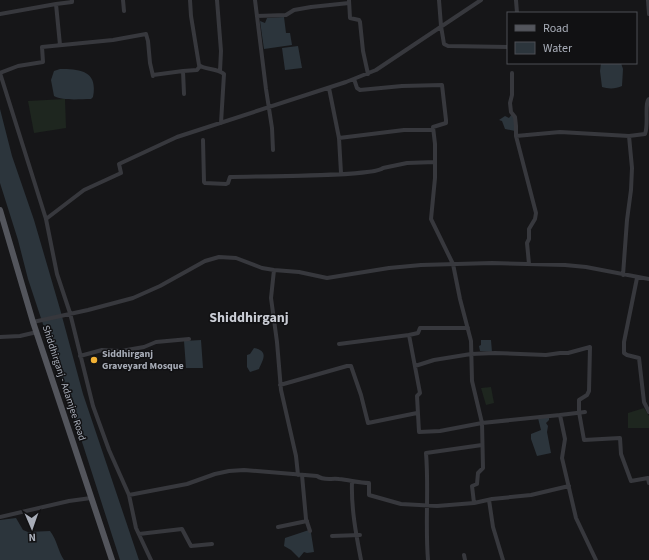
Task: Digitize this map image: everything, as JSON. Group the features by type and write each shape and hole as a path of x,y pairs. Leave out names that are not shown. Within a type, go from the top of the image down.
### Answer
{"main road":[{"name":"Shiddhirganj - Adamjee Road","path":"0,213 33,322 112,560"}],"street":[{"path":"0,14 72,2 72,0"},
{"path":"123,0 124,11"},
{"path":"190,0 191,16 200,66"},
{"path":"217,0 221,51 220,71"},
{"path":"255,0 272,128 273,150"},
{"path":"439,0 443,40 446,45 507,47"},
{"path":"46,219 84,190 121,173 119,164 177,137 368,74 481,0"},
{"path":"516,0 517,12"},
{"path":"648,0 649,14"},
{"path":"257,16 286,15 294,10 349,2 350,18 359,20 360,22 363,51 368,74"},
{"path":"56,4 60,45"},
{"path":"151,560 134,522 129,495 109,450 98,420 80,356 70,313 57,274 46,219 0,73 18,66 43,62 42,47 113,40 146,34 153,75 197,70 200,66"},
{"path":"200,66 220,71 224,74 221,123"},
{"path":"183,71 184,94"},
{"path":"512,73 512,95 510,103 511,112 515,117 516,136 536,213 535,219 529,229 529,239 527,243 529,264"},
{"path":"354,79 357,88 360,90 402,86 442,85 446,123 433,127 436,144 434,162 435,178 431,219 453,264 458,293 471,341 472,380 482,423 483,468 478,473 477,484 472,486 474,503"},
{"path":"329,88 339,138 341,173"},
{"path":"516,136 560,132 629,136 645,134 648,128 646,103 649,99"},
{"path":"339,138 404,130 433,130"},
{"path":"622,275 631,190 632,168 629,136"},
{"path":"203,140 205,183 226,184 232,176 319,175 380,171 383,168 407,163 434,162"},
{"path":"33,322 133,298 160,286 212,258 226,256 236,258 262,268 299,272 332,278 389,268 453,264 529,264 579,266 637,278 649,279"},
{"path":"274,270 271,298 277,342 280,384 300,475 306,521 310,531"},
{"path":"637,278 624,342 624,353 639,358 644,402 649,412"},
{"path":"339,344 409,335 418,333 420,328 468,328"},
{"path":"0,337 20,336 37,332"},
{"path":"409,335 420,393 417,396 419,432 440,432 482,423 585,412"},
{"path":"80,356 102,350 121,351 144,347 156,342 189,339"},
{"path":"415,366 434,360 471,354 546,355 560,352 568,353 590,347 589,391 587,395 579,400 579,412 584,440 620,438 621,454 631,481 649,480"},
{"path":"280,384 350,366 361,395 368,422 417,413"},
{"path":"560,414 565,440 562,458 576,518 596,560"},
{"path":"428,560 426,505 428,474 426,453 482,445"},
{"path":"129,495 187,484 215,474 244,470 317,476 323,479 338,479 369,483 369,495 401,504 437,506 474,503 531,495 569,486"},
{"path":"352,481 361,560"},
{"path":"0,517 69,501 91,498"},
{"path":"489,500 493,527 503,560"},
{"path":"278,528 306,521"},
{"path":"139,534 182,529 191,546 212,544"},
{"path":"332,536 358,536"},
{"path":"464,555 465,560"}],"shaded area":[{"path":"65,99 66,128 34,133 28,101"},
{"path":"491,387 494,403 486,405 481,388"},
{"path":"644,408 649,416 649,428 628,428 628,413"}],"water":[{"path":"284,17 286,33 290,33 292,45 264,49 260,21 265,23 267,18"},
{"path":"298,46 302,68 285,70 282,48"},
{"path":"601,64 621,64 623,69 622,86 617,88 602,87 600,71"},
{"path":"60,69 75,70 86,73 93,82 93,97 91,99 62,99 54,96 51,80 54,71"},
{"path":"0,109 12,156 34,220 60,309 83,394 139,560 120,560 28,279 18,240 0,183"},
{"path":"512,114 514,117 515,131 505,129 502,121 499,120 505,116 509,118"},
{"path":"201,340 203,368 186,368 184,341"},
{"path":"481,340 491,340 492,352 480,351 479,346 481,345"},
{"path":"254,348 262,351 264,357 259,369 250,372 247,367 247,355 250,354"},
{"path":"538,418 549,418 546,423 548,426 547,432 551,453 537,456 531,439 531,434 541,430"},
{"path":"16,518 23,530 28,532 50,531 64,560 0,560 0,520"},
{"path":"309,530 311,533 314,552 304,552 299,558 291,550 284,546 285,538"}],"place":[{"name":"Siddhirganj Graveyard Mosque","path":"94,360"}],"district":[{"name":"Shiddhirganj","path":"249,318"}]}
